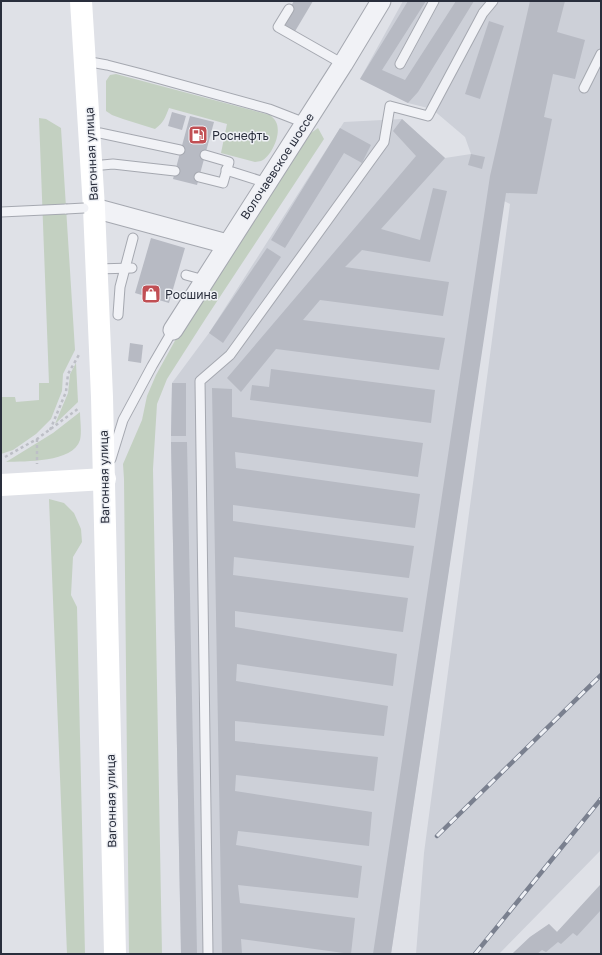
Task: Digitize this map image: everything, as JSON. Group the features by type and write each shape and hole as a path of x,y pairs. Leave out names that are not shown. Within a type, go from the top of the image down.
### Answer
{"street":[{"name":"Вагонная улица","path":"81,1 92,166 89,208 97,269 105,479 115,954"},
{"name":"Волочаевское шоссе","path":"173,330 343,64 381,1"},
{"path":"89,208 227,244"},
{"path":"1,485 105,479"}],"lane":[{"path":"400,64 434,1"},
{"path":"208,954 200,381 230,355 384,142 390,106 428,116 483,13 493,1"},
{"path":"289,9 278,27 343,64"},
{"path":"584,88 601,54"},
{"path":"86,61 142,74 269,109 305,123"},
{"path":"90,133 100,133 180,150"},
{"path":"199,177 222,184 229,162 205,155"},
{"path":"92,166 113,164 175,171"},
{"path":"226,170 266,183"},
{"path":"1,212 89,208"},
{"path":"118,316 120,288 128,268 133,238"},
{"path":"97,269 128,268"},
{"path":"186,274 204,280"},
{"path":"105,479 123,420 173,330"}],"path":[{"path":"5,458 37,439 79,408"},
{"path":"37,439 37,464"}],"shaded area":[{"path":"403,1 601,1 601,850 499,954 416,954 424,853 510,204 504,201 391,954 181,954 171,442 172,383 209,333 344,122 402,119 445,158 471,154 465,137 432,109 408,103 360,79"},
{"path":"601,884 601,954 512,954 530,937 549,924 557,932"}],"green space":[{"path":"116,74 270,115 275,120 278,127 275,144 265,158 261,161 255,162 221,153 227,124 169,108 164,120 155,129 112,115 106,111 106,81 110,75"},
{"path":"39,118 46,119 61,128 75,350 63,374 62,391 51,419 36,434 13,450 1,454 1,397 15,397 16,402 39,400 39,383 49,383"},
{"path":"318,128 324,139 167,379 157,404 153,469 162,954 129,954 123,464 142,420 147,396 156,375 182,328 311,133"},
{"path":"76,363 78,402 55,424 68,393 70,374"},
{"path":"80,412 81,437 76,448 59,457 36,461 6,462 53,433"},
{"path":"49,499 64,503 74,513 81,529 82,542 73,557 71,595 77,607 85,954 67,954"}],"building":[{"path":"294,1 313,1 294,33 280,24"},
{"path":"408,1 426,1 382,70 405,80 456,1 474,1 418,92 408,103 360,79"},
{"path":"530,1 565,1 557,32 585,40 575,79 553,74 544,117 552,119 537,194 506,193 391,954 373,954 490,176"},
{"path":"489,21 504,26 480,99 465,94"},
{"path":"172,112 186,116 182,130 168,126"},
{"path":"190,116 214,122 197,185 173,179"},
{"path":"402,119 445,158 381,229 420,240 433,188 447,191 430,262 362,250 345,267 449,282 443,316 320,300 303,320 445,338 439,370 276,349 241,392 227,378 416,156 393,131"},
{"path":"340,128 371,145 362,163 344,153 285,248 271,240"},
{"path":"471,154 485,157 482,169 468,165"},
{"path":"151,238 185,248 169,303 135,293"},
{"path":"267,248 281,257 223,343 209,333"},
{"path":"130,343 143,345 141,363 128,361"},
{"path":"271,369 435,390 431,423 250,400 252,385 269,387"},
{"path":"172,383 186,383 186,436 171,436"},
{"path":"212,388 232,389 232,417 423,443 418,477 235,452 236,468 420,494 415,528 233,505 233,521 414,546 409,578 234,557 233,575 408,598 403,632 235,611 235,627 397,654 393,686 237,664 236,681 388,706 384,736 235,721 235,741 378,757 374,791 236,775 235,791 372,812 369,846 238,831 236,845 362,866 358,898 238,885 240,903 355,918 351,954 241,939 242,954 222,954"},
{"path":"171,442 187,442 197,954 181,954"},
{"path":"601,884 601,910 577,936 573,933 561,944 558,942 546,952 542,950 537,954 512,954 530,937 549,924 557,932"}],"railway":[{"path":"437,836 601,675"},
{"path":"475,954 601,799"}],"place":[{"name":"Роснефть","path":"198,135"},
{"name":"Росшина","path":"151,294"}]}
